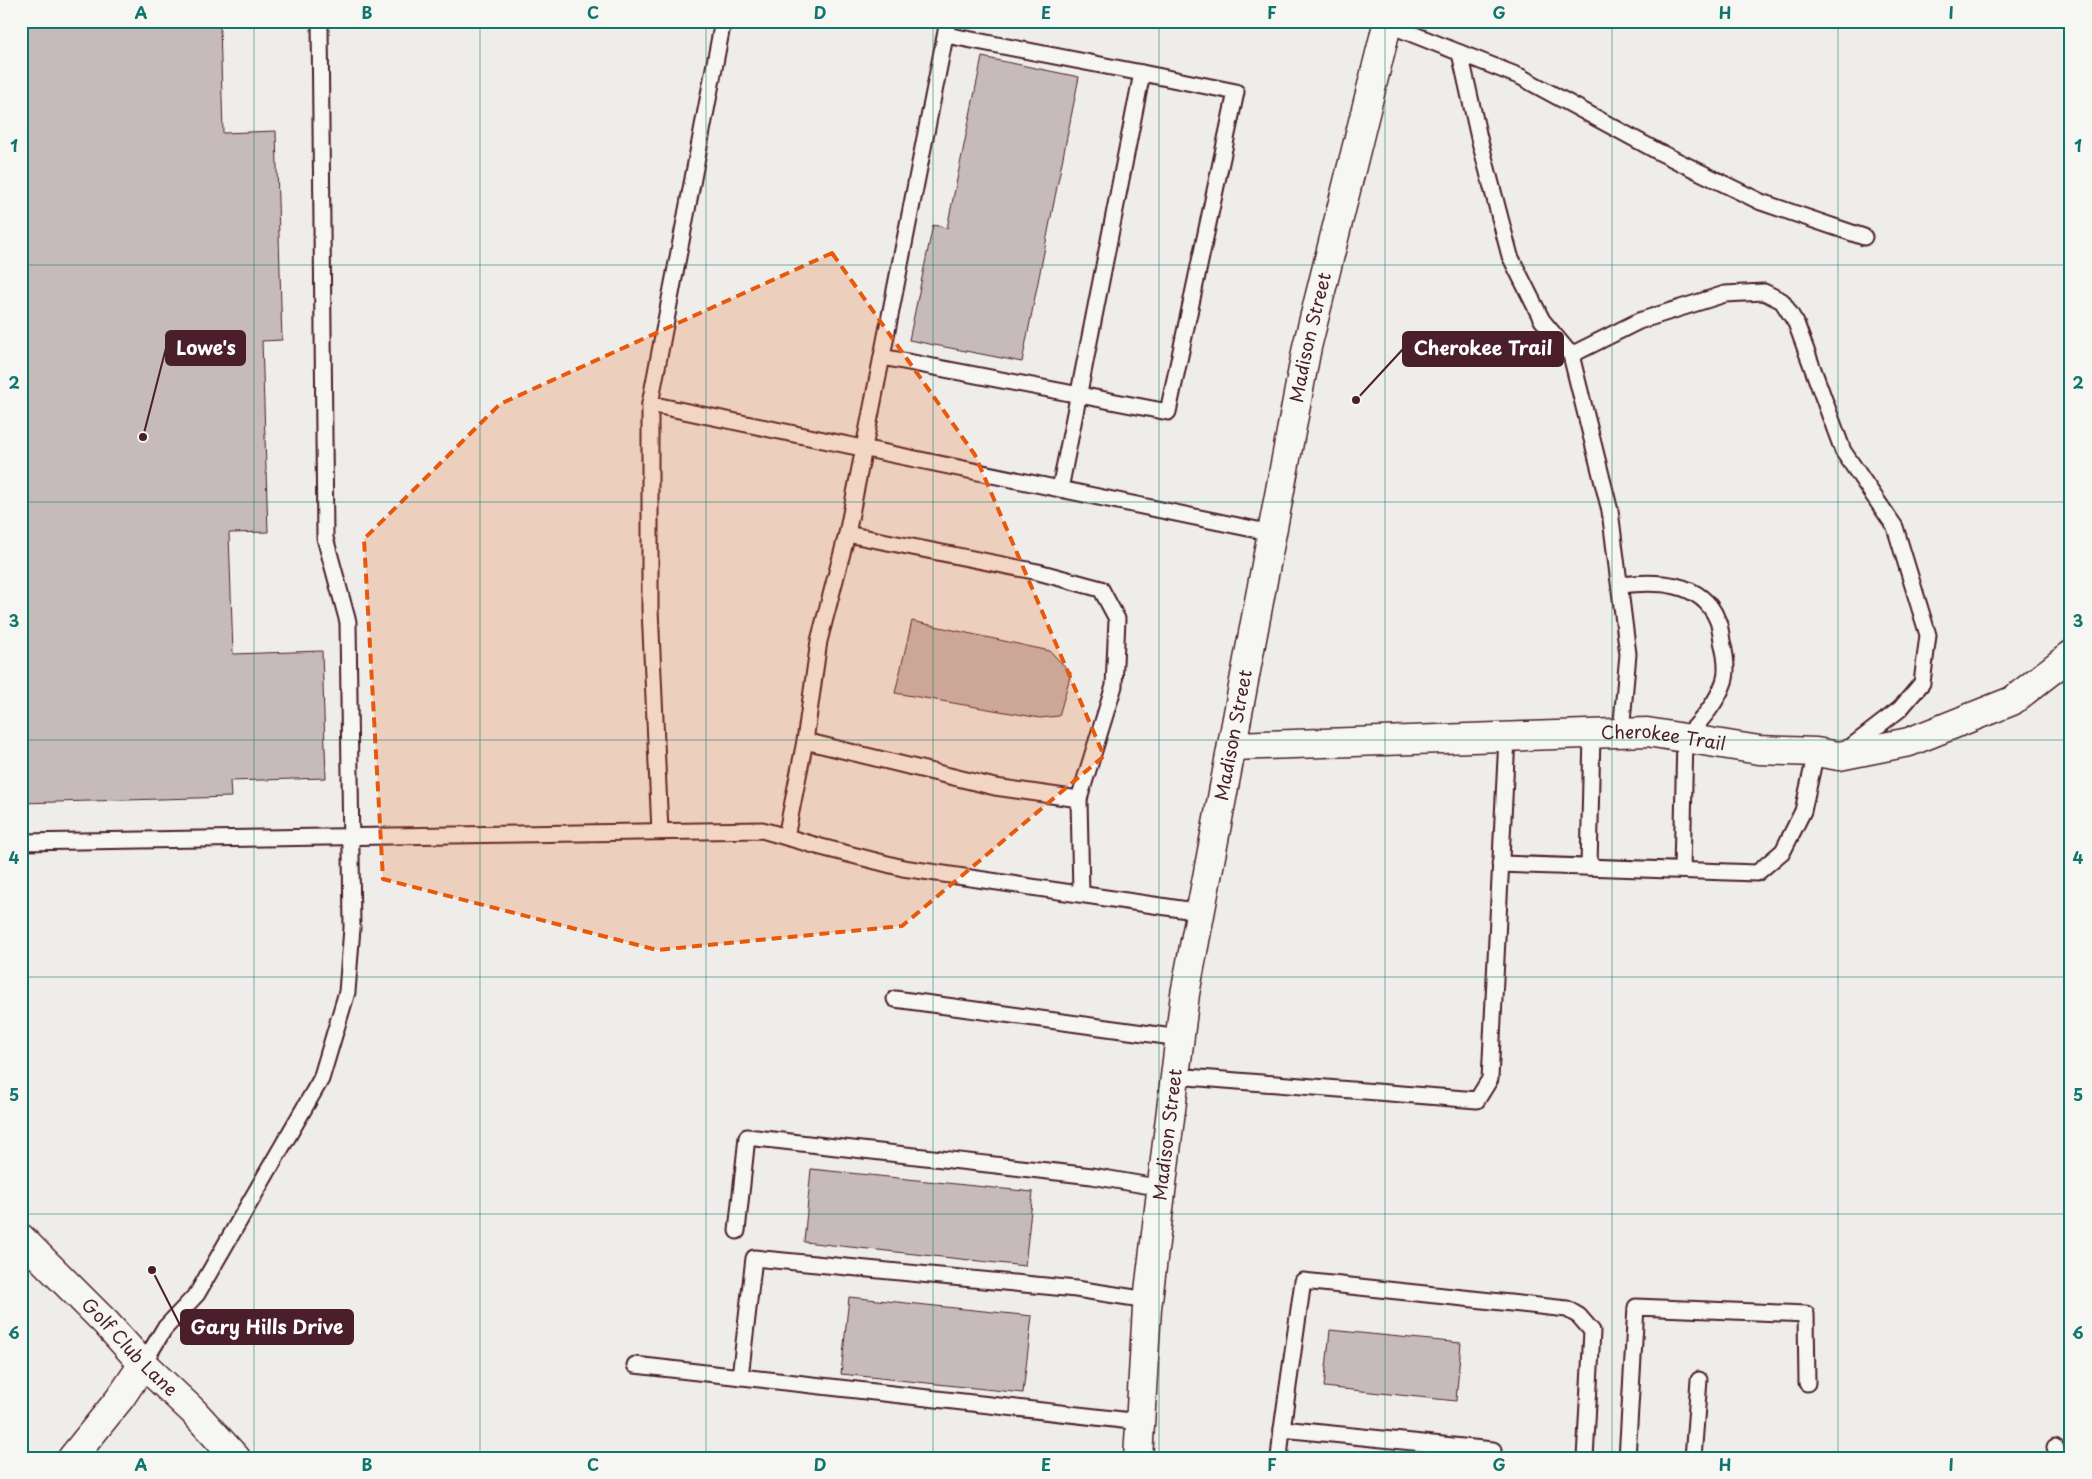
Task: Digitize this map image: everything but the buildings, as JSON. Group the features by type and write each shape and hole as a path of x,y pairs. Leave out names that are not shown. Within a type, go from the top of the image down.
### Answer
{"main road":[{"name":"Madison Street","path":"1138,1458 1148,1300 1185,994 1307,347 1388,23"},
{"name":"Cherokee Trail","path":"1232,746 1647,732 1759,750 1827,754 1908,742 2012,702 2071,656"},
{"name":"Golf Club Lane","path":"24,1244 106,1323 144,1364 193,1411 236,1458"},
{"path":"72,1458 121,1397 144,1364"}],"lane":[{"path":"144,1364 164,1330 197,1294 321,1079 347,992 352,928 348,622 324,538 320,21"},
{"path":"660,831 650,609 650,404 723,21"},
{"path":"1388,23 1521,77 1657,151 1760,202 1864,237"},
{"path":"786,837 805,741 819,641 847,534 947,28 1142,73 1236,92 1168,412 882,357"},
{"path":"1460,53 1479,138 1510,256 1542,320 1571,355 1610,511 1628,654 1621,733"},
{"path":"1060,489 1142,73"},
{"path":"1500,864 1758,873 1783,851 1803,811 1827,754 1900,709 1922,682 1928,635 1895,527 1843,451 1796,323 1782,301 1764,292 1725,294 1639,321 1571,355"},
{"path":"650,404 1272,533"},
{"path":"847,534 1038,572 1101,589 1117,620 1114,686 1080,799 1081,894"},
{"path":"1620,585 1653,582 1681,587 1704,600 1717,618 1725,654 1724,681 1710,709 1684,738 1682,870"},
{"path":"1589,867 1592,734"},
{"path":"1175,1076 1477,1100 1490,1079 1507,738"},
{"path":"805,741 994,787 1080,799"},
{"path":"21,842 762,830 903,868 1201,912"},
{"path":"895,1000 1180,1038"},
{"path":"737,1231 747,1137 1092,1176 1162,1188"},
{"path":"740,1377 754,1258 1076,1289 1148,1300"},
{"path":"1279,1458 1303,1281 1567,1309 1579,1316 1592,1331 1585,1458"},
{"path":"1627,1458 1636,1307 1806,1314 1807,1383"},
{"path":"635,1365 1140,1422"},
{"path":"1693,1458 1699,1380"},
{"path":"1282,1429 1493,1450 1493,1458"}],"highlighted area":[{"path":"832,253 975,455 1104,756 902,926 657,950 383,879 364,539 500,404"}],"place":[{"name":"Cherokee Trail","path":"1356,400"},
{"name":"Lowe's","path":"143,437"},
{"name":"Gary Hills Drive","path":"152,1270"}]}
